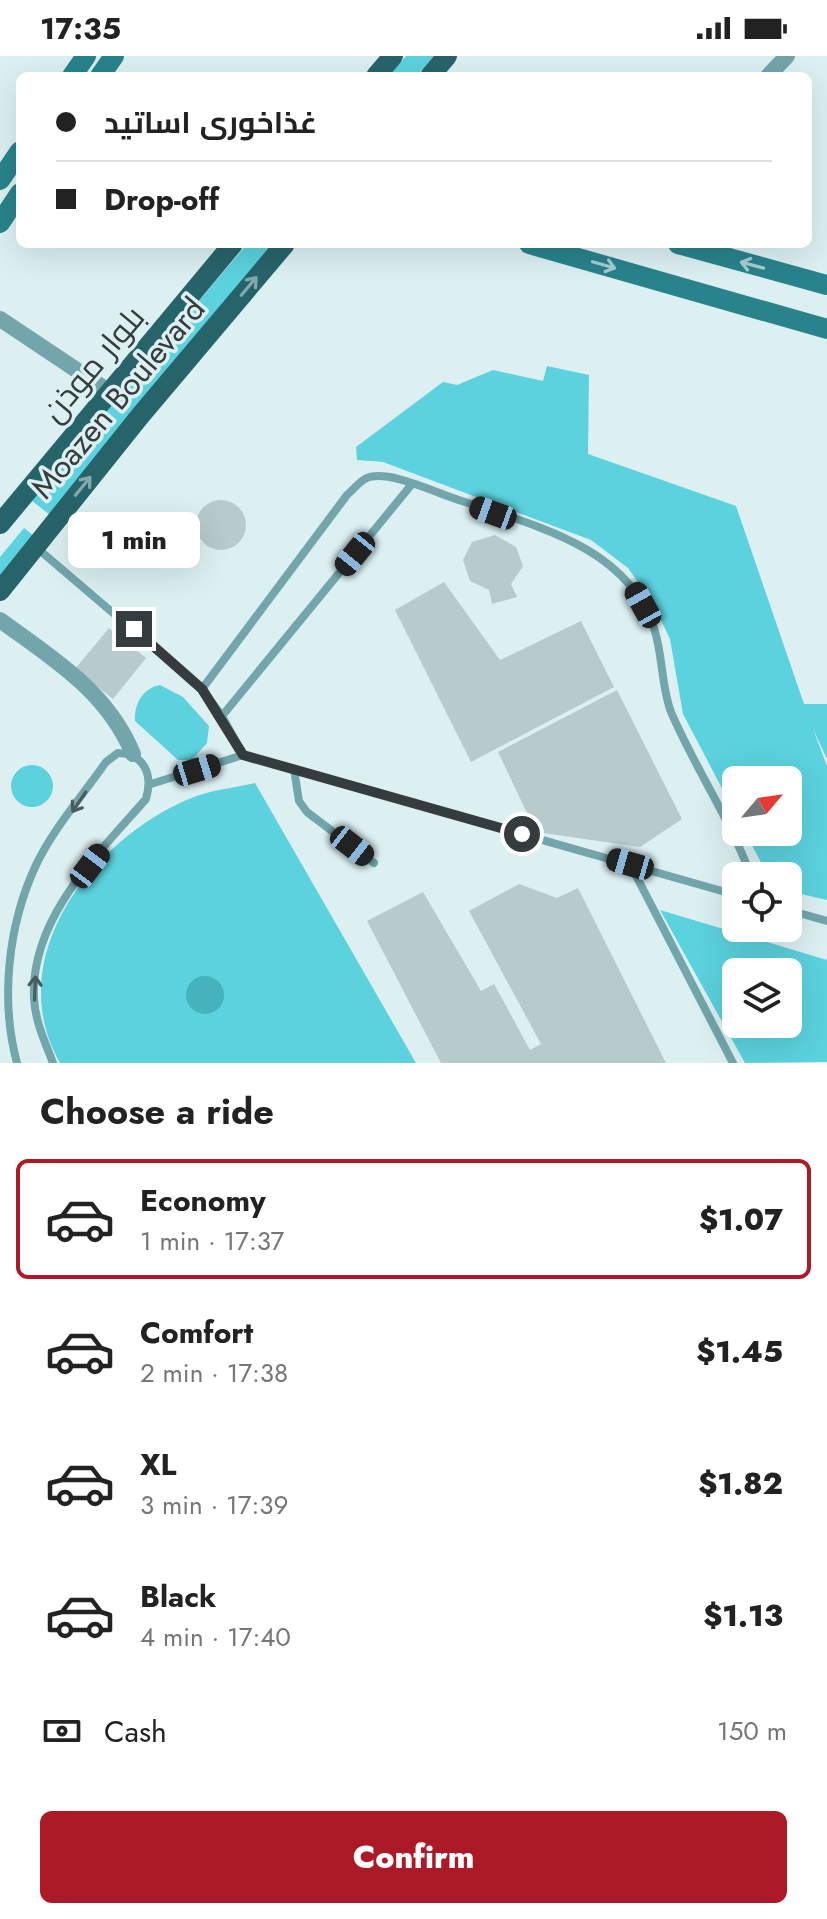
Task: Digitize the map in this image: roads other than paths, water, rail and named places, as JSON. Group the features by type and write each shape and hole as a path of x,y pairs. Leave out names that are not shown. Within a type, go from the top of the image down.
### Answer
{"main road":[{"path":"379,72 393,56"},
{"path":"433,72 447,56"},
{"name":"بلوار موذن","path":"0,524 230,248"},
{"name":"Moazen Boulevard","path":"0,591 282,248"}],"street":[{"path":"772,72 787,56"},
{"path":"0,180 16,157"},
{"path":"0,223 16,199"},
{"path":"543,248 827,329"},
{"path":"693,248 827,285"},
{"path":"0,319 108,391"},
{"path":"0,620 65,668 103,703 120,722 133,754"}],"lane":[{"path":"202,689 347,495 367,477 383,475 412,484 575,541 631,585 654,625 669,707 746,862"},
{"path":"222,716 412,484"},
{"path":"36,546 202,689 222,716 243,755"},
{"path":"17,1063 2,1010 3,969 15,922 37,863 106,762 118,753 133,754 144,763 151,784 146,799 60,906 45,936 36,967 34,999 40,1030 53,1063"},
{"path":"151,784 243,755 722,891"},
{"path":"294,769 299,801 307,812 374,863"},
{"path":"630,864 733,1063"},
{"path":"802,914 827,921"}]}
